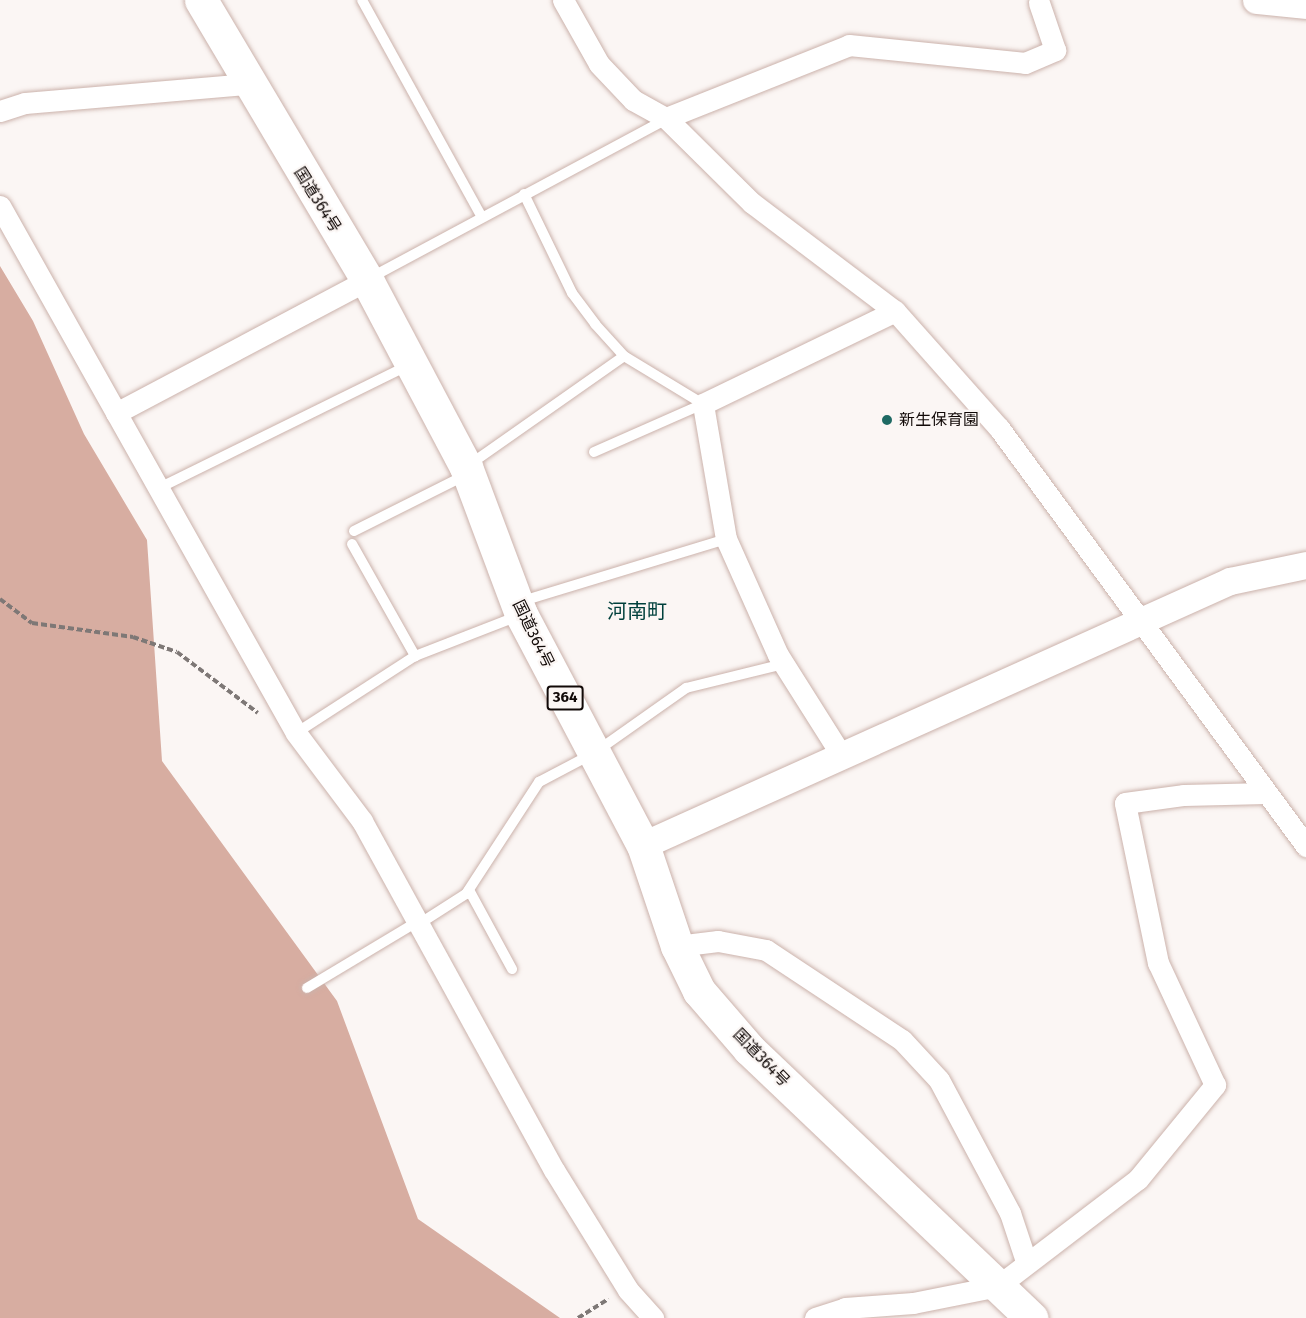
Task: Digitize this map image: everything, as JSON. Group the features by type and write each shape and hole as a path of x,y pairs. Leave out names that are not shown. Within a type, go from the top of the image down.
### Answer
{"highway":[{"name":"国道364号","path":"201,0 248,84 367,280 467,470 518,608 643,845 677,946 699,991 750,1049 1031,1318"}],"street":[{"path":"563,0 599,64 633,100 666,118 752,203 896,311 999,428 1306,846"},
{"path":"1262,1 1306,5"},
{"path":"666,118 849,45 1025,63 1055,50 1039,3"},
{"path":"0,111 25,103 248,84"},
{"path":"0,206 296,733 362,821 554,1170 628,1290 653,1318"},
{"path":"116,413 367,280"},
{"path":"840,753 783,664 726,540 703,404 896,311"},
{"path":"643,845 840,753 1230,581 1306,565"},
{"path":"815,1318 845,1308 913,1303 998,1286 1026,1261 1138,1179 1215,1085 1158,963 1125,803 1184,795 1266,793"},
{"path":"677,946 718,941 766,950 902,1040 939,1080 1010,1213 1026,1261"}],"lane":[{"path":"363,0 481,216"},
{"path":"367,280 481,216 666,118"},
{"path":"524,194 572,293 624,356 703,404"},
{"path":"354,531 467,470 624,356"},
{"path":"159,488 412,364"},
{"path":"594,452 703,404"},
{"path":"296,733 415,656 518,608 726,540"},
{"path":"352,544 415,656"},
{"path":"307,988 418,923 469,890 538,782 594,753 686,688 783,664"},
{"path":"469,890 512,969"}],"path":[{"path":"0,599 32,623 133,637 177,652 268,721 296,733"},
{"path":"578,1318 628,1290"}],"shaded area":[{"path":"0,266 33,321 84,434 147,540 162,761 337,1001 418,1219 560,1318 0,1318"}],"place":[{"name":"新生保育園","path":"887,420"}],"district":[{"name":"河南町","path":"637,611"}]}
